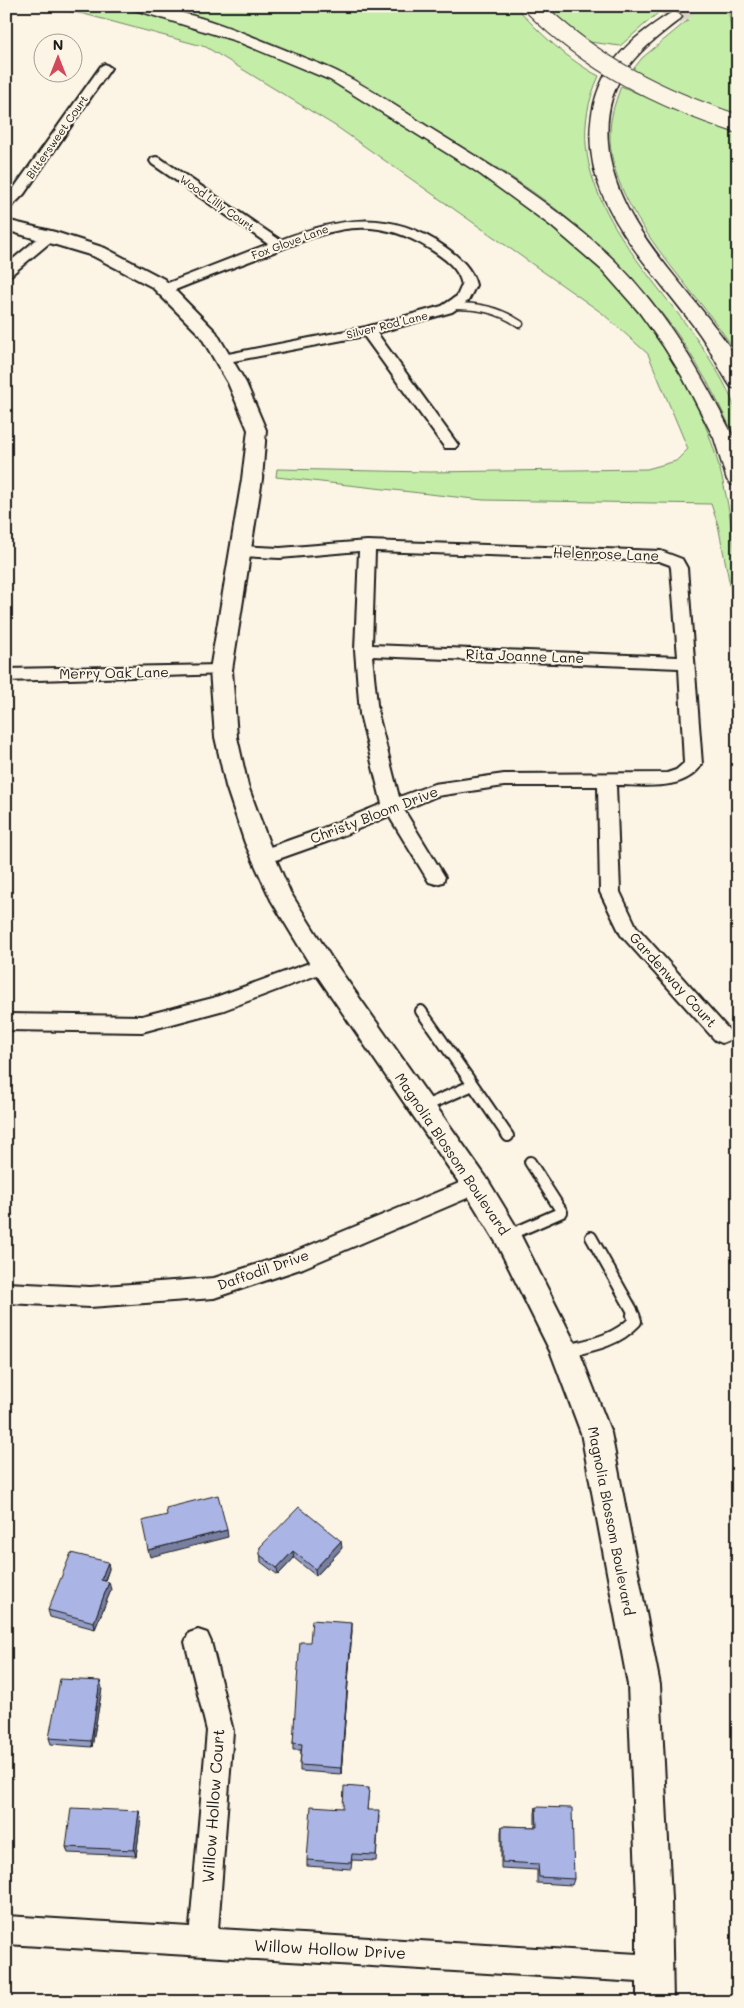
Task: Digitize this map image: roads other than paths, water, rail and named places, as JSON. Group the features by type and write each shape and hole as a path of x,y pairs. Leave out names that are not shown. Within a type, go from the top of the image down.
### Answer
{"highway":[{"path":"137,6 208,26 242,38 336,77 483,168 557,222 609,266 646,308 673,346 692,376 724,438 738,480"},
{"path":"532,6 568,40 612,70 683,103 738,124"},
{"path":"674,17 640,43 621,63 607,87 599,114 599,140 613,200 668,282 716,344 738,383"}],"street":[{"name":"Bittersweet Court","path":"6,204 19,191 105,68"},
{"name":"Wood Lilly Court","path":"156,161 278,245"},
{"name":"Fox Glove Lane","path":"164,289 318,230 343,224 384,225 419,237 454,260 465,272 469,285 463,298 452,306"},
{"name":"Magnolia Blossom Boulevard","path":"6,225 99,252 158,283 207,332 237,383 256,430 252,479 221,670 226,736 237,786 262,857 279,894 323,966 476,1185 507,1236 565,1351 596,1433 644,1685 654,1899 655,2002"},
{"path":"6,272 49,236"},
{"name":"Silver Rod Lane","path":"222,359 368,331 452,306"},
{"path":"368,331 450,445"},
{"path":"367,546 363,650 369,714 392,806 436,877"},
{"name":"Helenrose Lane","path":"240,551 280,553 367,546 661,556 670,558 676,562 679,568 693,764 688,771 667,779 607,779"},
{"name":"Rita Joanne Lane","path":"363,650 687,663"},
{"name":"Merry Oak Lane","path":"6,675 221,670"},
{"name":"Christy Bloom Drive","path":"262,857 325,835 434,790 504,780 607,779"},
{"name":"Gardenway Court","path":"607,779 610,892 628,930 722,1035"},
{"path":"6,1022 142,1024 217,1005 323,966"},
{"name":"Daffodil Drive","path":"6,1293 90,1297 214,1288 295,1261 476,1185"},
{"name":"Willow Hollow Court","path":"198,1642 220,1731 203,1942"},
{"name":"Willow Hollow Drive","path":"6,1930 655,1969"}],"lane":[{"path":"452,306 483,306 494,309 520,324"},
{"path":"421,1011 508,1136"},
{"path":"422,1108 473,1085"},
{"path":"507,1236 562,1212 530,1162"},
{"path":"565,1351 607,1341 628,1330 635,1321 632,1310 591,1237"}],"tunnel":[{"path":"674,17 690,6"}]}
